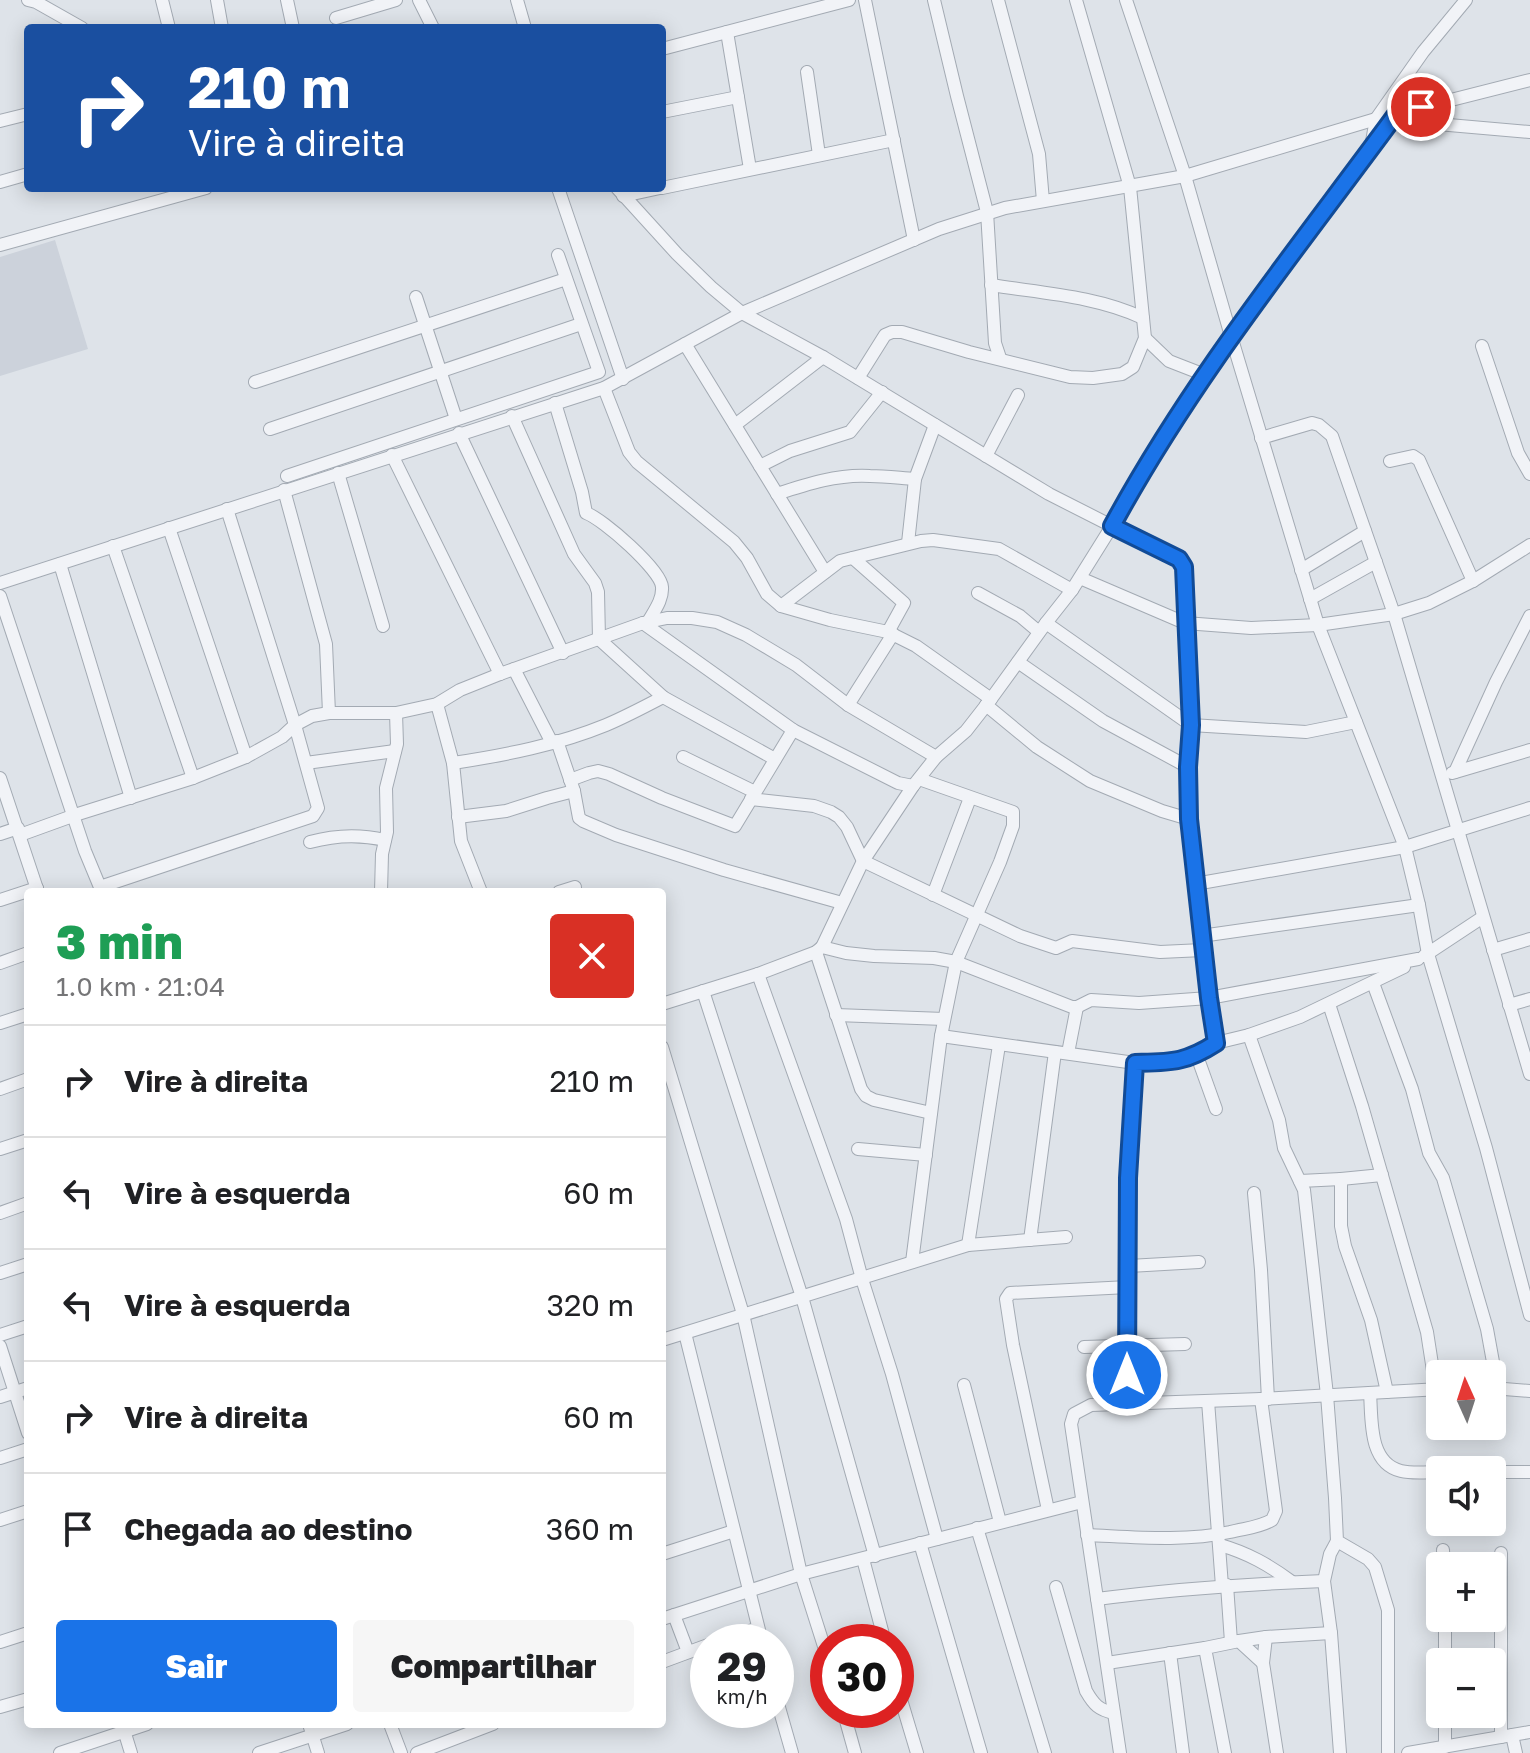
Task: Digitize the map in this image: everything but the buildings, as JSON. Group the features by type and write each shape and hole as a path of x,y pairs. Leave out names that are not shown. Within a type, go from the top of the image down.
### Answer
{"street":[{"path":"28,0 75,24"},
{"path":"162,0 168,24"},
{"path":"217,0 221,24"},
{"path":"287,0 292,24"},
{"path":"336,18 396,0"},
{"path":"517,0 524,24"},
{"path":"666,48 849,0"},
{"path":"865,0 914,240"},
{"path":"934,0 987,212 995,343 1000,358"},
{"path":"998,0 1039,154 1043,201"},
{"path":"858,378 885,335 892,332 902,332 1070,377 1122,374 1133,367 1145,338 1130,187 1076,0"},
{"path":"1126,0 1185,176 1318,625 1405,847 1419,905 1423,956 1486,1148 1530,1315"},
{"path":"1370,150 1376,119 1423,52 1466,0"},
{"path":"422,1 431,24"},
{"path":"727,32 750,169"},
{"path":"807,72 819,155"},
{"path":"0,583 604,388 742,313 939,229 987,212 1185,176 1376,119 1395,117 1530,80"},
{"path":"666,111 738,97"},
{"path":"0,121 24,115"},
{"path":"1395,117 1530,132"},
{"path":"931,1113 866,1096 856,1076 836,1015 819,949 863,861 916,782 936,757 966,731 1072,590 1144,467 1231,336 1395,117"},
{"path":"666,187 894,140"},
{"path":"0,182 24,175"},
{"path":"0,245 192,192"},
{"path":"559,192 623,379"},
{"path":"620,192 677,254 742,313 823,357 1049,494 1179,559 1185,576 1191,725 1189,819 1216,1043"},
{"path":"287,476 599,372 558,255"},
{"path":"255,382 566,279"},
{"path":"991,285 1092,301 1143,318"},
{"path":"416,297 456,419"},
{"path":"270,429 581,324"},
{"path":"1145,338 1169,361 1205,375"},
{"path":"685,344 825,572"},
{"path":"1482,346 1518,453 1530,474"},
{"path":"735,425 823,357"},
{"path":"604,388 629,452 637,462 734,542 747,558 767,594 781,606 890,633 916,646 989,702 1037,747 1090,781 1189,819"},
{"path":"760,466 790,451 854,430 882,392"},
{"path":"986,456 1018,395"},
{"path":"555,403 586,513 594,515 609,527 650,566 662,583 662,598 646,622"},
{"path":"512,416 574,554 595,583 599,639 663,697 775,759"},
{"path":"1261,438 1312,423 1332,436 1448,774 1458,830 1529,1066"},
{"path":"908,543 915,479 935,425"},
{"path":"459,433 563,653"},
{"path":"392,455 500,674"},
{"path":"1390,461 1413,456 1419,460 1473,581"},
{"path":"338,473 383,626"},
{"path":"777,494 809,484 867,475 915,479"},
{"path":"284,490 326,644 329,713"},
{"path":"107,888 313,816 318,808 227,509"},
{"path":"169,528 246,757"},
{"path":"1301,570 1365,531"},
{"path":"781,606 836,563 908,543 933,540 999,549 1072,590"},
{"path":"1080,578 1185,623 1251,628 1318,625 1394,614 1429,603 1473,581 1530,545"},
{"path":"113,546 193,778"},
{"path":"848,705 904,603 853,558"},
{"path":"1310,599 1376,562"},
{"path":"60,564 131,798"},
{"path":"978,593 1042,627 1191,725 1297,733 1356,722"},
{"path":"0,596 100,888"},
{"path":"1448,774 1530,616"},
{"path":"0,834 19,832 193,778 246,757 312,716 396,713 437,704 460,690 500,674 646,622 667,618 717,622 746,635 796,665 848,705 936,757"},
{"path":"646,622 793,730 898,783 916,782 1013,812 1013,826 956,962 941,1036 912,1262"},
{"path":"1018,662 1103,721 1188,767"},
{"path":"514,669 554,742 572,785 579,818 592,826 724,870 842,903"},
{"path":"453,763 525,751 554,742 610,724 663,697"},
{"path":"437,704 453,763 461,841 479,888"},
{"path":"381,888 387,832 386,788 397,744 396,713"},
{"path":"458,817 506,811 547,798 598,771 735,826 793,730"},
{"path":"1448,774 1530,750"},
{"path":"306,763 395,751"},
{"path":"683,757 753,796 814,806 831,812 847,827 863,861 1020,936 1056,948 1072,941 1160,952 1419,905"},
{"path":"0,778 37,888"},
{"path":"933,895 970,798"},
{"path":"1195,884 1405,847 1530,808"},
{"path":"310,842 332,836 385,840"},
{"path":"0,900 24,894"},
{"path":"941,1036 1135,1063 1175,1062 1197,1056 1216,1043 1249,1035 1329,1004 1423,956 1483,917"},
{"path":"1493,950 1530,939"},
{"path":"666,1003 758,974 819,949 956,962 1072,1007 1091,1000 1139,1003 1209,998 1423,956"},
{"path":"0,963 24,954"},
{"path":"758,974 846,1219 937,1539"},
{"path":"1373,983 1412,1089 1429,1153 1443,1178 1487,1329 1493,1360"},
{"path":"703,991 802,1297 869,1557 882,1624"},
{"path":"1509,1005 1530,999"},
{"path":"1329,1004 1362,1106 1432,1360"},
{"path":"1030,1240 1062,1053 1077,1007"},
{"path":"0,1023 24,1015"},
{"path":"836,1015 944,1019"},
{"path":"1249,1035 1279,1120 1284,1148 1304,1190 1335,1498 1337,1541 1330,1552 1324,1581 1340,1753"},
{"path":"968,1245 999,1045"},
{"path":"1197,1056 1216,1109"},
{"path":"666,1060 743,1314 801,1574 817,1624"},
{"path":"1127,1404 1128,1178 1135,1063"},
{"path":"0,1089 24,1080"},
{"path":"0,1149 24,1141"},
{"path":"858,1149 926,1155"},
{"path":"1300,1181 1382,1175"},
{"path":"1341,1179 1341,1226 1345,1246 1371,1320 1387,1392"},
{"path":"1087,1535 1220,1540 1272,1520 1276,1511 1264,1399 1261,1270 1254,1193"},
{"path":"0,1213 24,1204"},
{"path":"666,1339 968,1245 1066,1237"},
{"path":"1129,1266 1199,1262"},
{"path":"0,1273 24,1265"},
{"path":"1048,1510 1013,1345 1007,1295 1128,1287"},
{"path":"0,1335 24,1327"},
{"path":"685,1333 757,1624"},
{"path":"1084,1347 1185,1344"},
{"path":"0,1346 22,1390 0,1397"},
{"path":"964,1385 1000,1522"},
{"path":"1506,1389 1530,1391"},
{"path":"1120,1753 1071,1424 1074,1414 1091,1405 1426,1390"},
{"path":"1370,1393 1373,1434 1377,1452 1384,1462 1399,1471 1426,1472"},
{"path":"1208,1401 1225,1586 1235,1642 1263,1663"},
{"path":"0,1458 24,1450"},
{"path":"1506,1472 1530,1472"},
{"path":"666,1660 688,1652 668,1617 801,1574 1082,1502"},
{"path":"0,1520 24,1512"},
{"path":"977,1528 1045,1753"},
{"path":"666,1553 734,1531"},
{"path":"1220,1540 1270,1566 1292,1582"},
{"path":"1337,1541 1368,1559 1375,1567 1388,1610 1388,1753"},
{"path":"920,1543 981,1753"},
{"path":"1097,1599 1155,1591 1324,1581"},
{"path":"1056,1587 1086,1691 1101,1711 1114,1713"},
{"path":"1503,1632 1506,1736 1516,1753"},
{"path":"1107,1663 1266,1637 1331,1633"},
{"path":"0,1642 24,1634"},
{"path":"1266,1637 1263,1663 1277,1753"},
{"path":"1205,1648 1225,1753"},
{"path":"1170,1653 1183,1753"},
{"path":"0,1707 24,1700"},
{"path":"60,1753 123,1728 131,1753"},
{"path":"392,1728 401,1753"},
{"path":"417,1753 483,1728"},
{"path":"785,1728 792,1753"},
{"path":"848,1728 855,1753"},
{"path":"910,1728 917,1753"},
{"path":"1445,1728 1445,1747"},
{"path":"259,1753 311,1730 318,1753"},
{"path":"1408,1753 1445,1747 1462,1748 1530,1732"}],"shaded area":[{"path":"55,240 88,349 0,376 0,257"}],"route":[{"path":"1127,1375 1128,1178 1135,1063 1175,1062 1197,1056 1216,1043 1189,819 1191,725 1184,567 1179,559 1112,526 1144,467 1231,336 1397,113 1421,107"}]}
